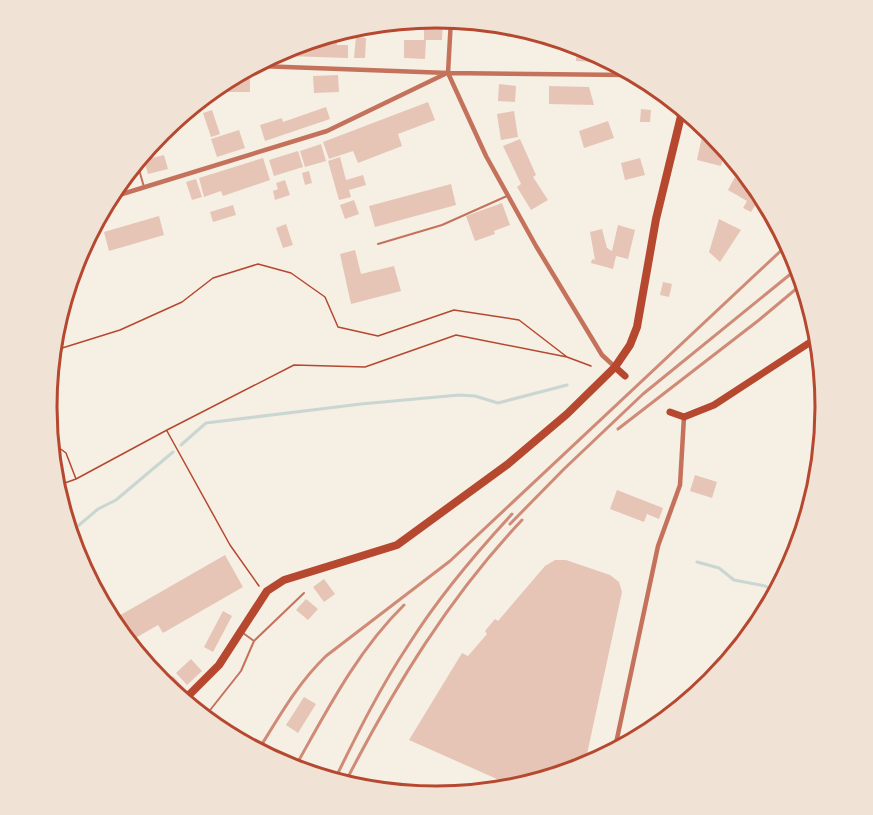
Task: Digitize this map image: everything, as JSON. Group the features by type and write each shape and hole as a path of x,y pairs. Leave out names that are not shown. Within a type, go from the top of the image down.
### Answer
{"highway":[{"path":"190,695 219,665 267,591 284,580 397,545 508,464 574,407 615,367 630,345 637,327 656,219 680,118"}],"main road":[{"path":"670,412 684,417 714,405 810,344"},
{"path":"615,367 625,375"}],"street":[{"path":"451,29 448,72 486,156 602,355 615,367"},
{"path":"273,66 618,75"},
{"path":"123,194 327,131 448,72"},
{"path":"617,741 658,546 680,485 684,417"}],"lane":[{"path":"140,173 144,188"},
{"path":"378,244 442,225 508,196"},
{"path":"210,711 241,671 254,641 304,593"},
{"path":"241,631 254,641"}],"path":[{"path":"63,348 120,330 182,302 213,278 258,264 291,273 325,297 338,327 378,336 454,310 519,320 567,357"},
{"path":"65,483 294,365 365,366 456,335 567,357 591,366"},
{"path":"167,430 230,545 259,586"},
{"path":"60,448 66,453 76,479"}],"building":[{"path":"424,28 443,28 442,40 426,40 425,59 404,58 404,40 424,40"},
{"path":"356,37 366,38 365,58 354,58"},
{"path":"337,41 337,45 348,45 348,58 293,56"},
{"path":"576,55 592,62 576,61"},
{"path":"338,75 339,92 314,93 313,76"},
{"path":"250,78 250,92 227,91"},
{"path":"499,84 516,86 515,102 498,101"},
{"path":"549,86 589,87 594,105 549,104"},
{"path":"428,102 435,120 398,134 402,146 358,163 353,151 329,159 323,142"},
{"path":"326,107 330,119 265,141 260,125 282,118 283,122"},
{"path":"641,109 651,110 650,122 640,122"},
{"path":"212,110 220,134 211,137 203,113"},
{"path":"514,111 518,137 501,140 497,114"},
{"path":"608,121 614,138 584,148 579,131"},
{"path":"239,130 245,148 217,157 211,139"},
{"path":"702,138 723,160 721,166 697,160"},
{"path":"520,139 536,175 533,177 548,200 531,210 517,187 521,184 503,146"},
{"path":"321,144 326,161 305,167 300,151"},
{"path":"298,151 303,167 274,176 269,160"},
{"path":"164,155 168,169 148,174 146,166 152,158"},
{"path":"340,157 346,180 363,175 366,185 349,190 351,197 339,200 328,161"},
{"path":"263,158 270,180 223,196 221,191 204,197 199,178"},
{"path":"640,158 645,175 625,180 621,163"},
{"path":"309,171 312,183 305,185 302,173"},
{"path":"736,175 756,204 751,212 743,208 747,201 728,190"},
{"path":"196,179 202,197 192,200 186,182"},
{"path":"285,180 290,195 275,200 273,191 278,189 276,183"},
{"path":"451,184 456,205 375,227 369,206"},
{"path":"354,200 359,214 345,219 340,205"},
{"path":"502,203 510,225 494,231 495,234 475,241 466,216"},
{"path":"233,205 236,215 213,222 210,212"},
{"path":"159,216 164,235 109,251 104,232"},
{"path":"719,219 741,230 720,262 709,252"},
{"path":"286,224 293,245 283,248 276,228"},
{"path":"618,225 635,230 628,259 616,256 613,269 591,263 592,259 595,260 590,232 602,229 607,248 612,251"},
{"path":"355,250 361,274 394,266 401,291 351,304 340,254"},
{"path":"663,282 672,284 669,297 660,295"},
{"path":"695,475 717,482 712,498 690,491"},
{"path":"617,490 663,508 659,519 647,514 644,522 610,509"},
{"path":"225,555 243,587 163,633 158,625 136,638 119,616"},
{"path":"555,560 566,560 610,575 619,582 622,592 586,756 535,774 501,781 409,740 462,653 468,656 487,634 485,631 495,619 498,621 545,566"},
{"path":"324,579 335,594 324,602 313,587"},
{"path":"306,599 318,609 308,620 296,610"},
{"path":"223,611 232,616 213,652 204,647"},
{"path":"191,659 202,671 187,685 176,673"},
{"path":"173,676 184,688 183,689 172,677"},
{"path":"304,697 316,704 298,733 286,725"}],"waterway":[{"path":"181,445 206,423 361,404 459,395 475,396 498,403 567,385"},
{"path":"77,527 98,509 116,500 173,452"},
{"path":"697,562 719,568 734,580 770,588"}],"railway":[{"path":"262,744 298,688 326,656 450,561 781,250"},
{"path":"510,524 643,394 791,274"},
{"path":"618,429 796,289"},
{"path":"338,774 379,693 420,627 484,545 512,514"},
{"path":"349,776 384,710 426,643 471,579 522,520"},
{"path":"299,761 330,704 357,662 371,642 404,605"}]}
